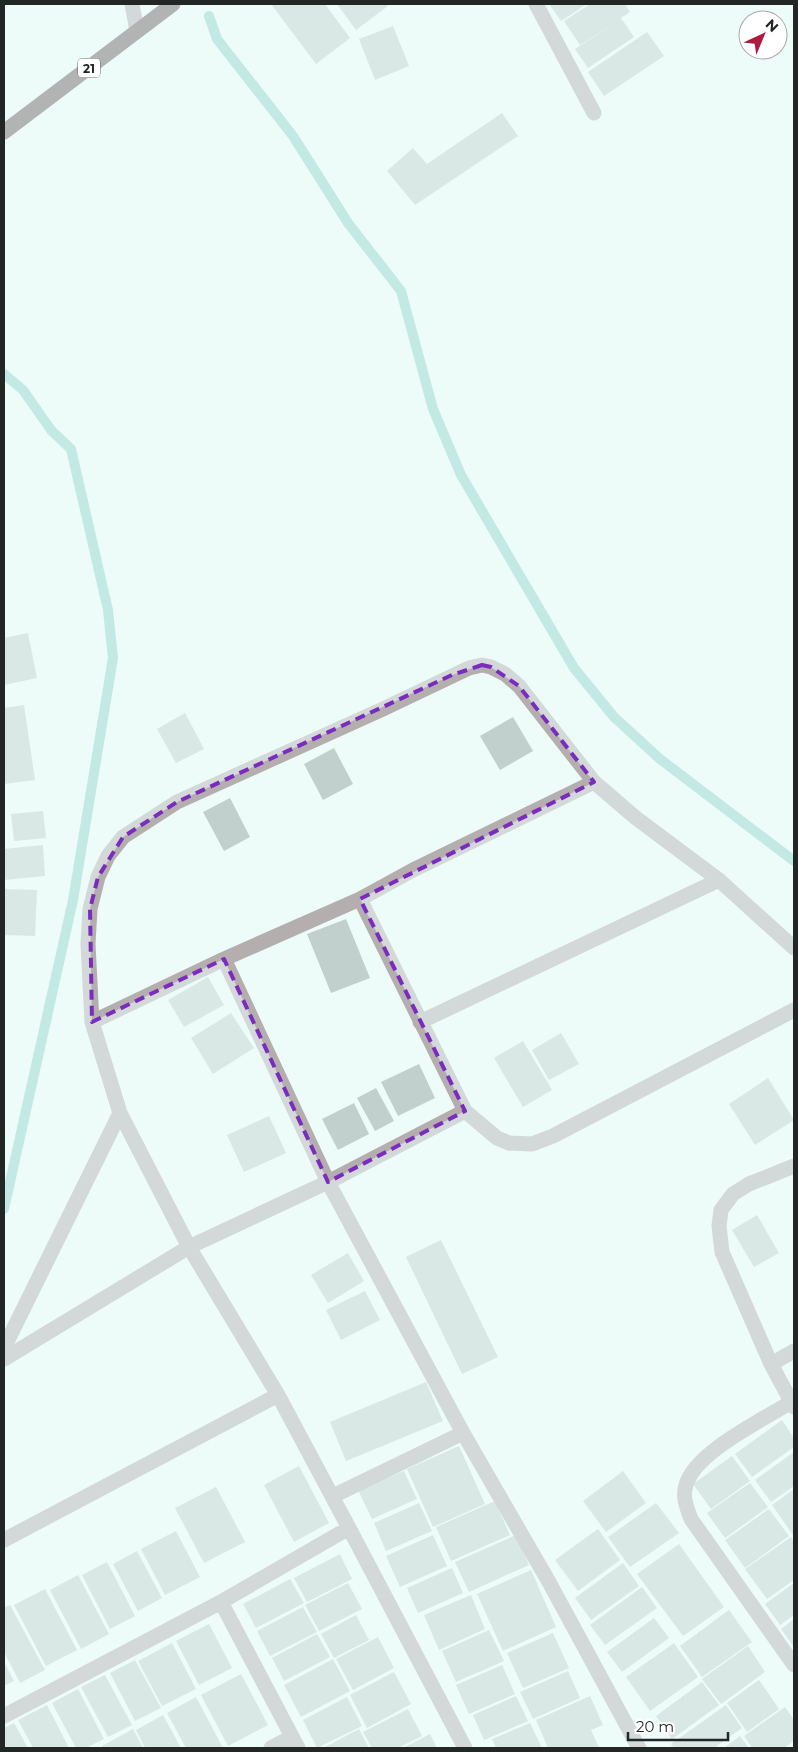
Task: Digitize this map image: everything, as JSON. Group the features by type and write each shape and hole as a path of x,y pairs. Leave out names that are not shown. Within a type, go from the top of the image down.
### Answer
{"highway":[{"name":"21","path":"4,132 173,4"}],"street":[{"path":"132,4 137,31"},
{"path":"536,4 594,113"},
{"path":"465,1748 333,1496 278,1396 189,1247 120,1113 92,1022 88,944 90,909 98,877 108,856 123,837 177,802 383,710 452,675 482,665 506,674 519,686 594,782 636,818 718,880 794,948"},
{"path":"92,1022 224,959 360,899 414,870 594,782"},
{"path":"420,1022 718,880"},
{"path":"360,899 465,1111 497,1138 509,1143 532,1144 553,1136 794,1010"},
{"path":"224,959 328,1182 463,1433 549,1582 639,1748"},
{"path":"4,1359 189,1247 328,1182 465,1111"},
{"path":"4,1348 120,1113"},
{"path":"794,1166 749,1184 733,1194 721,1210 719,1226 722,1252 772,1364 793,1404 710,1452 696,1467 689,1479 686,1485 684,1500 691,1519 794,1665"},
{"path":"772,1364 794,1351"},
{"path":"4,1540 278,1396"},
{"path":"333,1496 463,1433"},
{"path":"4,1716 221,1602 349,1528"},
{"path":"221,1602 295,1743 271,1748"}],"highlighted area":[{"path":"482,665 491,667 519,686 594,782 360,899 465,1111 328,1182 224,959 92,1022 90,909 98,877 123,837 177,802 452,675"}],"building":[{"path":"271,4 325,4 350,38 316,64"},
{"path":"337,4 387,4 388,6 356,30"},
{"path":"549,4 587,4 561,21"},
{"path":"590,4 625,4 630,12 621,18 634,37 588,68 575,49 615,23 580,45 564,21"},
{"path":"393,26 409,66 375,80 359,39"},
{"path":"647,32 664,56 604,96 588,72"},
{"path":"502,113 518,136 415,205 387,171 413,148 427,164"},
{"path":"28,633 37,678 4,685 4,638"},
{"path":"24,705 35,780 4,784 4,708"},
{"path":"185,713 204,749 176,763 157,729"},
{"path":"513,717 533,751 500,770 480,736"},
{"path":"334,748 353,784 323,800 304,764"},
{"path":"230,798 250,837 224,851 203,812"},
{"path":"43,811 46,838 14,841 11,814"},
{"path":"43,845 45,876 4,880 4,849"},
{"path":"4,889 37,890 35,936 4,935"},
{"path":"346,919 370,978 331,993 307,934"},
{"path":"208,977 224,1005 184,1027 168,1000"},
{"path":"231,1013 254,1048 213,1074 191,1038"},
{"path":"561,1033 579,1064 549,1080 532,1050"},
{"path":"523,1041 552,1090 523,1107 494,1058"},
{"path":"419,1064 435,1098 398,1116 381,1082"},
{"path":"768,1078 794,1120 755,1145 729,1104"},
{"path":"376,1088 394,1121 375,1131 357,1098"},
{"path":"354,1103 369,1134 338,1150 322,1119"},
{"path":"269,1116 286,1153 244,1172 227,1135"},
{"path":"757,1215 779,1253 754,1267 732,1230"},
{"path":"441,1240 498,1357 462,1374 406,1257"},
{"path":"348,1253 364,1281 328,1303 311,1275"},
{"path":"365,1291 380,1320 341,1340 326,1310"},
{"path":"426,1382 443,1421 346,1461 330,1422"},
{"path":"782,1420 794,1438 794,1447 752,1477 735,1454"},
{"path":"459,1446 485,1504 433,1527 407,1469"},
{"path":"794,1452 794,1486 771,1502 755,1480"},
{"path":"732,1456 750,1481 711,1509 693,1484"},
{"path":"299,1466 329,1523 294,1542 264,1485"},
{"path":"404,1471 417,1499 372,1519 358,1490"},
{"path":"623,1471 646,1503 606,1532 583,1501"},
{"path":"750,1483 768,1507 725,1538 707,1513"},
{"path":"216,1487 245,1542 204,1563 175,1508"},
{"path":"794,1489 794,1534 793,1535 772,1505"},
{"path":"495,1501 510,1535 451,1561 436,1527"},
{"path":"419,1503 432,1531 386,1551 374,1523"},
{"path":"656,1503 679,1533 630,1567 608,1537"},
{"path":"769,1509 789,1536 745,1568 725,1540"},
{"path":"598,1529 620,1560 578,1591 555,1560"},
{"path":"176,1531 200,1577 165,1595 141,1549"},
{"path":"433,1535 447,1566 400,1587 386,1556"},
{"path":"516,1535 529,1565 469,1592 455,1562"},
{"path":"791,1537 794,1542 794,1580 767,1599 745,1569"},
{"path":"679,1544 724,1607 683,1636 637,1574"},
{"path":"137,1551 162,1598 138,1611 113,1564"},
{"path":"340,1554 352,1579 307,1602 294,1578"},
{"path":"107,1562 135,1616 110,1629 82,1575"},
{"path":"623,1563 639,1586 591,1620 575,1598"},
{"path":"452,1568 463,1593 418,1613 407,1588"},
{"path":"531,1570 556,1627 503,1651 477,1594"},
{"path":"78,1575 109,1634 81,1649 50,1590"},
{"path":"290,1579 304,1603 256,1628 243,1604"},
{"path":"348,1583 362,1609 319,1631 305,1605"},
{"path":"794,1583 794,1615 780,1625 765,1604"},
{"path":"642,1587 657,1608 605,1645 590,1625"},
{"path":"45,1589 77,1650 46,1666 14,1605"},
{"path":"471,1595 485,1629 439,1650 424,1615"},
{"path":"10,1605 45,1670 20,1683 4,1652 4,1608"},
{"path":"303,1607 317,1632 270,1656 257,1631"},
{"path":"729,1610 752,1642 702,1677 680,1646"},
{"path":"356,1615 369,1640 334,1658 321,1634"},
{"path":"654,1618 669,1638 622,1672 607,1652"},
{"path":"794,1619 794,1647 781,1629"},
{"path":"209,1624 232,1668 199,1685 176,1641"},
{"path":"489,1630 504,1661 456,1682 442,1651"},
{"path":"553,1633 569,1668 523,1688 507,1653"},
{"path":"317,1634 330,1657 284,1681 272,1658"},
{"path":"378,1637 394,1668 353,1690 336,1659"},
{"path":"172,1643 196,1689 162,1706 138,1661"},
{"path":"674,1643 698,1677 650,1711 626,1677"},
{"path":"748,1646 765,1672 721,1704 702,1679"},
{"path":"333,1659 350,1691 301,1717 284,1685"},
{"path":"135,1660 161,1708 135,1721 110,1673"},
{"path":"4,1662 14,1681 4,1686"},
{"path":"502,1665 515,1694 469,1714 456,1685"},
{"path":"568,1671 580,1698 533,1719 520,1692"},
{"path":"394,1672 411,1704 367,1728 350,1695"},
{"path":"241,1674 268,1725 228,1746 201,1695"},
{"path":"105,1675 132,1725 108,1737 81,1687"},
{"path":"759,1680 779,1709 747,1732 727,1703"},
{"path":"702,1682 719,1705 672,1739 656,1716"},
{"path":"78,1689 104,1739 86,1748 76,1748 52,1703"},
{"path":"516,1696 528,1721 484,1740 473,1715"},
{"path":"590,1696 603,1725 591,1730 599,1748 548,1748 536,1720"},
{"path":"196,1697 223,1748 186,1748 167,1713"},
{"path":"347,1697 362,1726 317,1748 303,1720"},
{"path":"47,1705 69,1748 33,1748 18,1720"},
{"path":"726,1705 742,1728 714,1748 674,1748 671,1744"},
{"path":"785,1707 794,1720 794,1741 784,1748 752,1748 744,1736"},
{"path":"408,1709 422,1736 398,1748 372,1748 363,1732"},
{"path":"163,1715 181,1748 145,1748 136,1730"},
{"path":"14,1723 28,1748 4,1748 4,1728"},
{"path":"530,1723 542,1748 496,1748 492,1739"},
{"path":"133,1729 143,1748 103,1748 102,1746"},
{"path":"359,1729 369,1748 323,1748"},
{"path":"430,1734 437,1748 403,1748"},
{"path":"740,1736 749,1748 724,1748"}],"waterway":[{"path":"209,16 217,39 293,136 348,223 401,291 433,409 461,475 574,668 614,717 660,759 794,861"},
{"path":"4,374 23,390 51,430 71,449 108,610 113,658 73,900 4,1209"}]}
